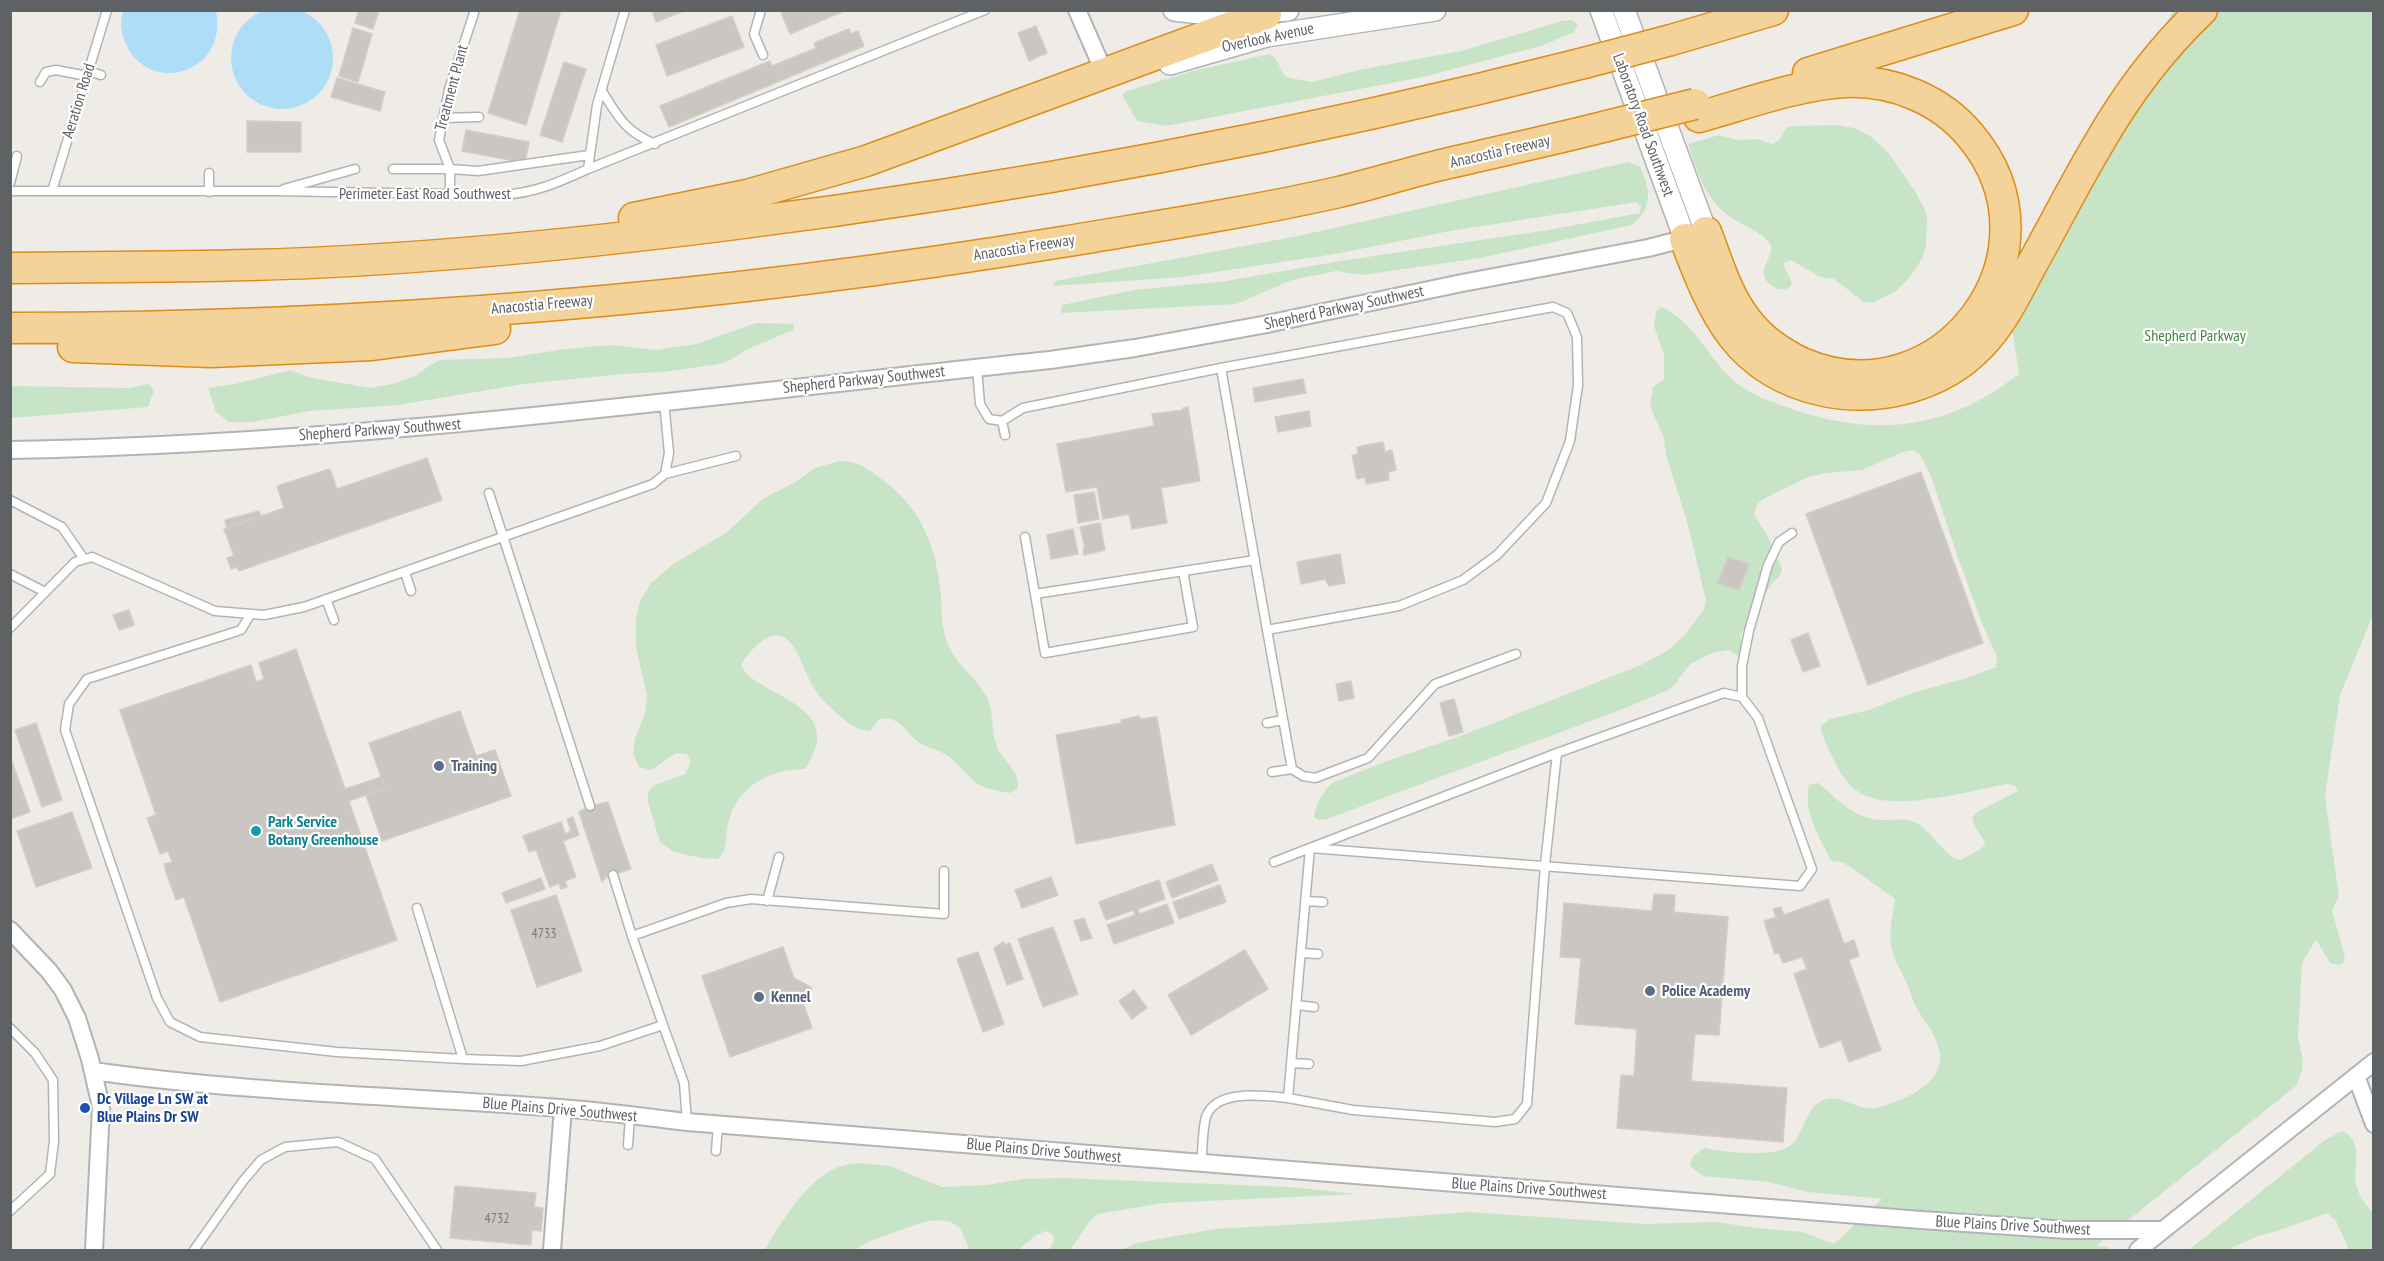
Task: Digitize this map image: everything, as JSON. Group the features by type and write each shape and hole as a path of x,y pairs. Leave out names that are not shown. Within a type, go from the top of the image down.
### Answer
{"highway":[{"path":"10,268 250,265 445,253 647,235 846,210 1046,179 1246,141 1506,83 1671,40 1773,10"},
{"name":"Anacostia Freeway","path":"10,328 340,320 472,311 807,279 1008,251 1339,192 1610,133 1697,110 2013,10"},
{"path":"1696,235 1707,292 1720,320 1736,341 1768,369 1793,382 1838,393 1882,393 1921,384 1958,364 1989,337 2016,294 2111,123 2159,55 2202,10"},
{"path":"109,266 248,252 550,230 682,209 770,189 851,166 1277,12"},
{"path":"1696,235 1747,321 1765,340 1786,355 1810,366 1836,373 1862,374 1900,369 1928,358 1966,327 1981,309 1995,283 2002,258 2005,229 2005,213 1999,185 1985,156 1954,119 1942,109 1916,95 1878,85 1845,82 1697,110"},
{"path":"10,347 106,347 211,352 372,345 478,330 567,323 676,293"}],"street":[{"path":"1077,10 1105,74"},
{"path":"1174,10 1225,16 1277,12"},
{"name":"Overlook Avenue","path":"1105,74 1120,77 1137,75 1219,49 1284,33 1435,10"},
{"name":"Laboratory Road Southwest","path":"1601,10 1696,235"},
{"name":"Laboratory Road Southwest","path":"1624,10 1696,235"},
{"name":"Shepherd Parkway Southwest","path":"10,450 147,445 518,419 1061,359 1174,342 1462,283 1648,248 1696,235"},
{"path":"10,930 44,965 63,990 77,1018 93,1071 101,1107 94,1251"},
{"path":"2138,1251 2373,1062"},
{"name":"Blue Plains Drive Southwest","path":"93,1071 303,1091 563,1108 687,1122 1998,1226 2068,1230 2163,1230"},
{"path":"2356,1076 2373,1124"},
{"path":"552,1251 563,1108"}],"lane":[{"name":"Aeration Road","path":"51,191 107,10"},
{"name":"Treatment Plant","path":"450,169 439,140 449,89 475,10"},
{"path":"761,10 754,34 763,55"},
{"name":"Perimeter East Road Southwest","path":"10,191 525,194 548,188 588,169 985,10"},
{"path":"588,169 593,123 624,11"},
{"path":"40,82 46,72 56,70 101,75"},
{"path":"602,91 616,115 627,128 654,144"},
{"path":"443,118 479,117"},
{"path":"393,168 477,171 589,155"},
{"path":"10,183 17,156"},
{"path":"275,191 355,169"},
{"path":"450,169 450,195"},
{"path":"209,173 209,192"},
{"path":"977,368 980,404 989,418 1002,420 1023,408 1221,368 1553,307 1567,313 1577,337 1578,385 1570,441 1546,503 1497,555 1463,580 1399,606 1267,630"},
{"path":"1221,368 1292,769"},
{"path":"664,402 669,453 665,474"},
{"path":"1002,420 1005,435"},
{"path":"10,628 75,562 92,557 215,611 264,615 304,607 405,572 653,484 665,474 736,456"},
{"path":"489,493 590,806"},
{"path":"10,500 62,527 84,559"},
{"path":"1310,849 1800,886 1812,869 1758,718 1742,697 1742,666 1749,631 1768,565 1779,542 1792,533"},
{"path":"1025,537 1045,653 1193,627 1183,571"},
{"path":"1035,594 1255,560"},
{"path":"405,572 411,591"},
{"path":"10,574 45,592"},
{"path":"326,599 334,620"},
{"path":"250,615 241,630 87,679 69,704 65,730 157,998 170,1022 200,1037 337,1052 521,1061 600,1046 663,1025"},
{"path":"1272,772 1292,769 1303,776 1315,778 1368,758 1435,684 1516,654"},
{"path":"1274,862 1557,753 1724,693 1742,697"},
{"path":"1267,723 1283,720"},
{"path":"1201,1164 1206,1115 1220,1100 1246,1095 1288,1098 1353,1110 1495,1122 1515,1119 1527,1104 1545,865 1557,753"},
{"path":"1288,1098 1310,849"},
{"path":"767,901 779,856"},
{"path":"632,936 726,903 750,899 944,914 944,870"},
{"path":"613,874 632,936 684,1083 687,1122"},
{"path":"1305,901 1323,902"},
{"path":"417,908 464,1059"},
{"path":"1301,953 1318,954"},
{"path":"1296,1005 1314,1007"},
{"path":"10,1028 35,1053 53,1080 54,1141 50,1174 10,1211"},
{"path":"1291,1063 1309,1064"},
{"path":"628,1145 630,1116"},
{"path":"716,1151 718,1124"},
{"path":"194,1251 243,1181 261,1160 285,1147 338,1142 375,1159 437,1251"}],"green space":[{"name":"Shepherd Parkway","path":"2173,11 2373,11 2373,615 2340,695 2325,796 2339,897 2332,910 2345,957 2343,963 2338,965 2330,963 2316,939 2302,963 2298,1039 2303,1060 2296,1086 2096,1246 2108,1247 2107,1250 1121,1250 1136,1243 1215,1229 1469,1212 1645,1224 1716,1222 1803,1232 1834,1244 1882,1199 1808,1192 1769,1182 1703,1176 1690,1166 1693,1156 1704,1148 1750,1153 1775,1152 1785,1149 1797,1139 1810,1112 1820,1102 1833,1098 1866,1108 1880,1107 1913,1094 1932,1079 1938,1069 1940,1058 1938,1046 1915,1005 1891,947 1895,899 1842,862 1831,861 1813,824 1808,805 1809,785 1818,783 1843,804 1864,817 1878,820 1902,820 1918,824 1948,853 1960,860 1981,849 1985,842 1972,818 1975,813 2018,791 2015,786 2008,784 1931,799 1889,801 1871,798 1857,791 1845,779 1821,732 1821,726 1830,719 1869,710 1915,692 1967,678 1996,667 1997,656 1985,631 1957,555 1931,476 1920,454 1913,450 1903,452 1862,470 1808,477 1757,504 1754,514 1767,535 1782,569 1780,576 1761,600 1751,622 1740,636 1745,652 1741,657 1728,650 1712,653 1690,664 1670,689 1628,707 1327,819 1318,820 1314,817 1315,812 1323,793 1334,782 1463,735 1641,665 1667,651 1685,635 1704,609 1706,600 1686,518 1666,455 1664,438 1650,403 1653,387 1664,379 1664,354 1654,326 1656,311 1661,307 1683,321 1725,372 1741,386 1769,401 1792,409 1853,424 1911,423 1939,417 1966,407 2019,374 2008,303"},
{"path":"1572,20 1578,24 1574,32 1544,45 1423,77 1166,126 1137,121 1122,95 1127,91 1193,71 1270,54 1276,59 1284,75 1312,82 1359,70 1461,51"},
{"path":"1836,125 1854,128 1870,136 1887,151 1915,191 1926,212 1926,245 1923,257 1910,277 1895,292 1872,303 1864,302 1834,279 1820,277 1791,260 1783,264 1792,283 1789,288 1780,289 1772,286 1764,275 1771,249 1770,244 1758,233 1732,218 1715,203 1699,175 1688,144 1719,135 1739,140 1756,139 1773,144 1779,140 1786,128 1792,126"},
{"path":"1629,162 1640,167 1648,191 1644,212 1632,225 1480,258 1362,275 1336,271 1292,280 1236,304 1061,313 1062,305 1134,290 1226,281 1340,261 1548,230 1640,213 1641,206 1637,202 1450,231 1335,254 1182,277 1053,286 1055,281 1298,236"},
{"path":"756,323 794,324 793,330 719,364 663,372 524,384 398,405 309,411 253,422 229,422 216,412 208,388 235,384 291,370 308,377 370,388 392,384 417,375 440,360 508,358 610,345 656,350 696,344"},
{"path":"149,384 154,391 148,407 11,418 11,386 129,388"},
{"path":"839,461 858,464 873,473 897,492 918,517 936,562 943,627 948,645 989,702 998,749 1015,772 1017,789 1010,793 978,784 951,758 921,744 893,720 879,719 870,731 851,725 816,691 789,641 776,635 762,641 741,664 748,675 808,714 816,728 816,746 805,769 765,777 744,792 731,815 725,849 718,859 674,852 660,842 648,802 648,793 653,786 685,774 691,762 687,754 676,753 651,770 639,767 633,754 635,738 645,714 647,696 636,647 636,617 640,601 651,583 673,564 726,533 764,498 794,483 815,468"},
{"path":"2342,1131 2353,1140 2356,1154 2357,1188 2373,1213 2373,1250 2349,1250 2336,1221 2327,1213 2258,1236 2231,1250 2189,1250 2325,1140"},
{"path":"860,1163 890,1166 942,1187 986,1185 1024,1179 1063,1178 1289,1187 1358,1194 1163,1203 1098,1214 1091,1220 1070,1250 1049,1250 1054,1241 1053,1235 1046,1231 1036,1235 1018,1250 970,1250 960,1228 951,1222 938,1220 923,1222 868,1242 854,1250 765,1250 785,1217 812,1185 835,1168"}],"water":[{"path":"282,7 301,11 318,22 329,39 333,58 329,77 318,94 301,105 282,109 263,105 246,94 235,77 231,58 235,39 246,22 263,11"},
{"path":"124,10 216,11 217,33 210,50 199,63 184,71 167,73 150,69 136,59 125,42 121,26"}],"building":[{"path":"359,10 379,10 373,29 355,23"},
{"path":"520,10 561,10 526,125 488,113"},
{"path":"652,10 686,10 656,22"},
{"path":"780,10 844,10 844,11 790,34"},
{"path":"732,16 744,47 667,76 656,45"},
{"path":"1036,26 1047,53 1029,61 1018,33"},
{"path":"353,28 372,34 358,82 339,76"},
{"path":"849,29 851,34 858,31 864,46 669,127 660,106 770,61 772,66 816,48 814,43"},
{"path":"564,62 586,69 562,142 540,135"},
{"path":"337,78 385,92 380,111 331,97"},
{"path":"247,121 301,122 301,152 247,152"},
{"path":"466,130 529,142 525,163 462,151"},
{"path":"1303,379 1306,393 1255,402 1253,388"},
{"path":"1188,407 1200,481 1161,488 1167,523 1132,529 1129,514 1103,519 1097,487 1066,492 1057,444 1154,426 1152,414 1183,410"},
{"path":"1309,411 1311,426 1278,432 1275,417"},
{"path":"1383,442 1385,452 1392,450 1396,470 1388,472 1389,480 1366,484 1365,477 1357,479 1352,455 1358,454 1357,447"},
{"path":"427,458 442,500 239,571 237,567 231,569 227,558 234,556 224,529 284,508 277,486 330,469 337,489"},
{"path":"1921,472 1983,643 1868,685 1806,514"},
{"path":"1094,492 1099,519 1078,523 1074,495"},
{"path":"259,511 261,516 227,528 225,520"},
{"path":"1100,523 1105,550 1084,555 1083,548 1085,548 1080,527"},
{"path":"1073,529 1078,554 1051,559 1047,535"},
{"path":"1340,554 1345,583 1329,586 1325,579 1301,584 1297,562"},
{"path":"1728,557 1749,564 1739,590 1718,583"},
{"path":"129,610 134,625 119,630 113,615"},
{"path":"1808,633 1820,666 1803,672 1791,640"},
{"name":"Park Service Botany Greenhouse","path":"296,649 345,789 381,777 385,788 349,801 397,940 220,1002 184,897 176,900 167,875 164,864 172,862 168,851 160,854 147,818 156,815 120,710 251,665 256,682 264,679 259,663"},
{"path":"1351,681 1354,698 1339,701 1336,684"},
{"path":"1454,699 1463,732 1449,736 1440,703"},
{"name":"Training","path":"460,711 476,756 495,750 511,796 382,841 366,795 385,788 369,743"},
{"path":"1139,716 1140,719 1157,717 1175,825 1076,844 1056,735 1122,723 1121,720"},
{"path":"36,723 62,800 42,807 15,730"},
{"path":"10,756 30,812 10,819"},
{"path":"608,802 631,869 606,877 602,882 579,812 590,806"},
{"path":"72,812 92,868 36,887 17,831"},
{"path":"573,817 579,835 563,841 576,877 565,881 567,887 561,889 559,883 550,887 536,850 529,852 523,836 561,822 565,834 571,831 567,819"},
{"path":"1212,864 1218,880 1172,898 1166,882"},
{"path":"1051,877 1058,895 1022,908 1015,890"},
{"path":"541,878 545,889 506,903 502,893"},
{"path":"1159,880 1165,899 1138,909 1140,914 1167,904 1174,923 1114,944 1107,925 1135,915 1133,910 1106,920 1099,902"},
{"path":"1220,885 1226,902 1179,919 1173,902"},
{"name":"Police Academy","path":"1654,894 1675,895 1674,912 1728,917 1719,1035 1695,1034 1691,1081 1787,1088 1783,1142 1617,1128 1621,1075 1634,1076 1637,1029 1575,1024 1581,958 1560,957 1564,903 1652,911"},
{"path":"556,895 582,971 537,987 511,910"},
{"path":"1828,899 1844,944 1854,940 1859,956 1849,960 1881,1050 1849,1062 1841,1040 1820,1048 1794,974 1807,969 1802,957 1783,963 1779,953 1775,954 1764,921 1776,917 1773,909 1781,907 1784,915"},
{"path":"1084,918 1092,938 1081,941 1074,921"},
{"path":"1053,927 1078,994 1043,1007 1018,939"},
{"path":"1004,942 1005,945 1010,943 1023,979 1007,985 994,948"},
{"name":"Kennel","path":"783,947 794,978 812,988 804,1005 812,1028 730,1057 702,976"},
{"path":"1245,950 1268,989 1191,1035 1168,995"},
{"path":"978,952 1004,1024 983,1032 957,959"},
{"path":"1134,990 1147,1008 1132,1019 1119,1001"},
{"path":"455,1186 536,1193 534,1207 543,1208 541,1231 532,1230 531,1245 450,1238"}],"place":[{"name":"Training","path":"439,766"},
{"name":"Park Service Botany Greenhouse","path":"256,831"},
{"name":"Police Academy","path":"1650,991"},
{"name":"Kennel","path":"759,997"},
{"name":"Dc Village Ln SW at Blue Plains Dr SW","path":"85,1108"}]}
